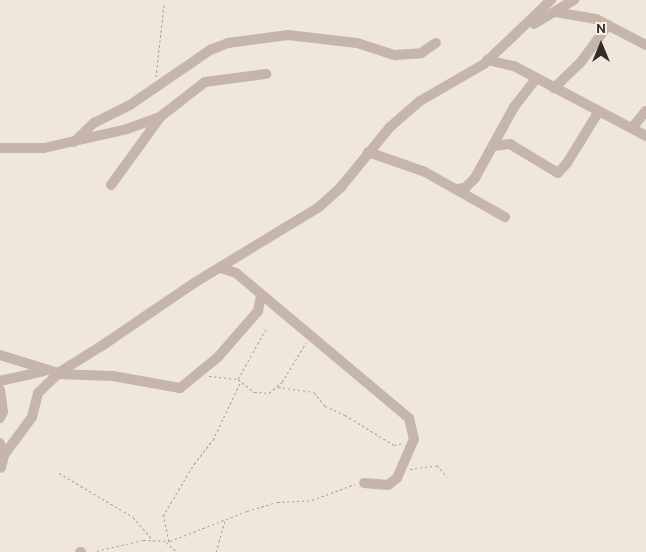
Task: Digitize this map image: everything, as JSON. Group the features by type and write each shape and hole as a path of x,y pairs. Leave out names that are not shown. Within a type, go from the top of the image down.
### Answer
{"street":[{"path":"1,468 4,455 32,417 38,393 56,374 319,206 341,187 368,152 420,100 468,75 520,32 552,0"},
{"path":"520,32 574,0"},
{"path":"555,12 574,14 608,25 646,45"},
{"path":"554,88 580,62 608,25"},
{"path":"74,142 94,123 153,90 220,46 278,35 357,43 395,54 422,53 436,43"},
{"path":"487,60 514,66 646,136"},
{"path":"111,185 160,118 205,82 266,74"},
{"path":"457,189 465,188 476,178 514,107 536,79"},
{"path":"493,146 510,144 558,173 567,163 599,110"},
{"path":"632,128 646,111"},
{"path":"0,148 29,150 74,142 127,130 160,118"},
{"path":"368,152 406,163 457,189 505,217"},
{"path":"221,268 236,273 263,302 311,335 409,418 414,439 399,472 388,485 364,482"},
{"path":"0,355 56,374 113,376 173,389 196,377 218,357 263,302"},
{"path":"0,382 44,371"},
{"path":"0,390 3,412 0,418"},
{"path":"0,443 4,455"}],"path":[{"path":"153,90 160,62 164,4"},
{"path":"238,379 266,330"},
{"path":"196,377 238,379 259,394 269,393 278,387 311,335"},
{"path":"169,541 163,516 194,464 213,440 241,381"},
{"path":"278,387 314,392 325,406 345,415 394,445 414,439"},
{"path":"399,472 437,465 447,478"},
{"path":"59,474 133,517 153,540"},
{"path":"92,552 153,540 169,541 277,502 312,500 364,482"},
{"path":"216,552 225,521"},
{"path":"165,542 177,552"}]}
